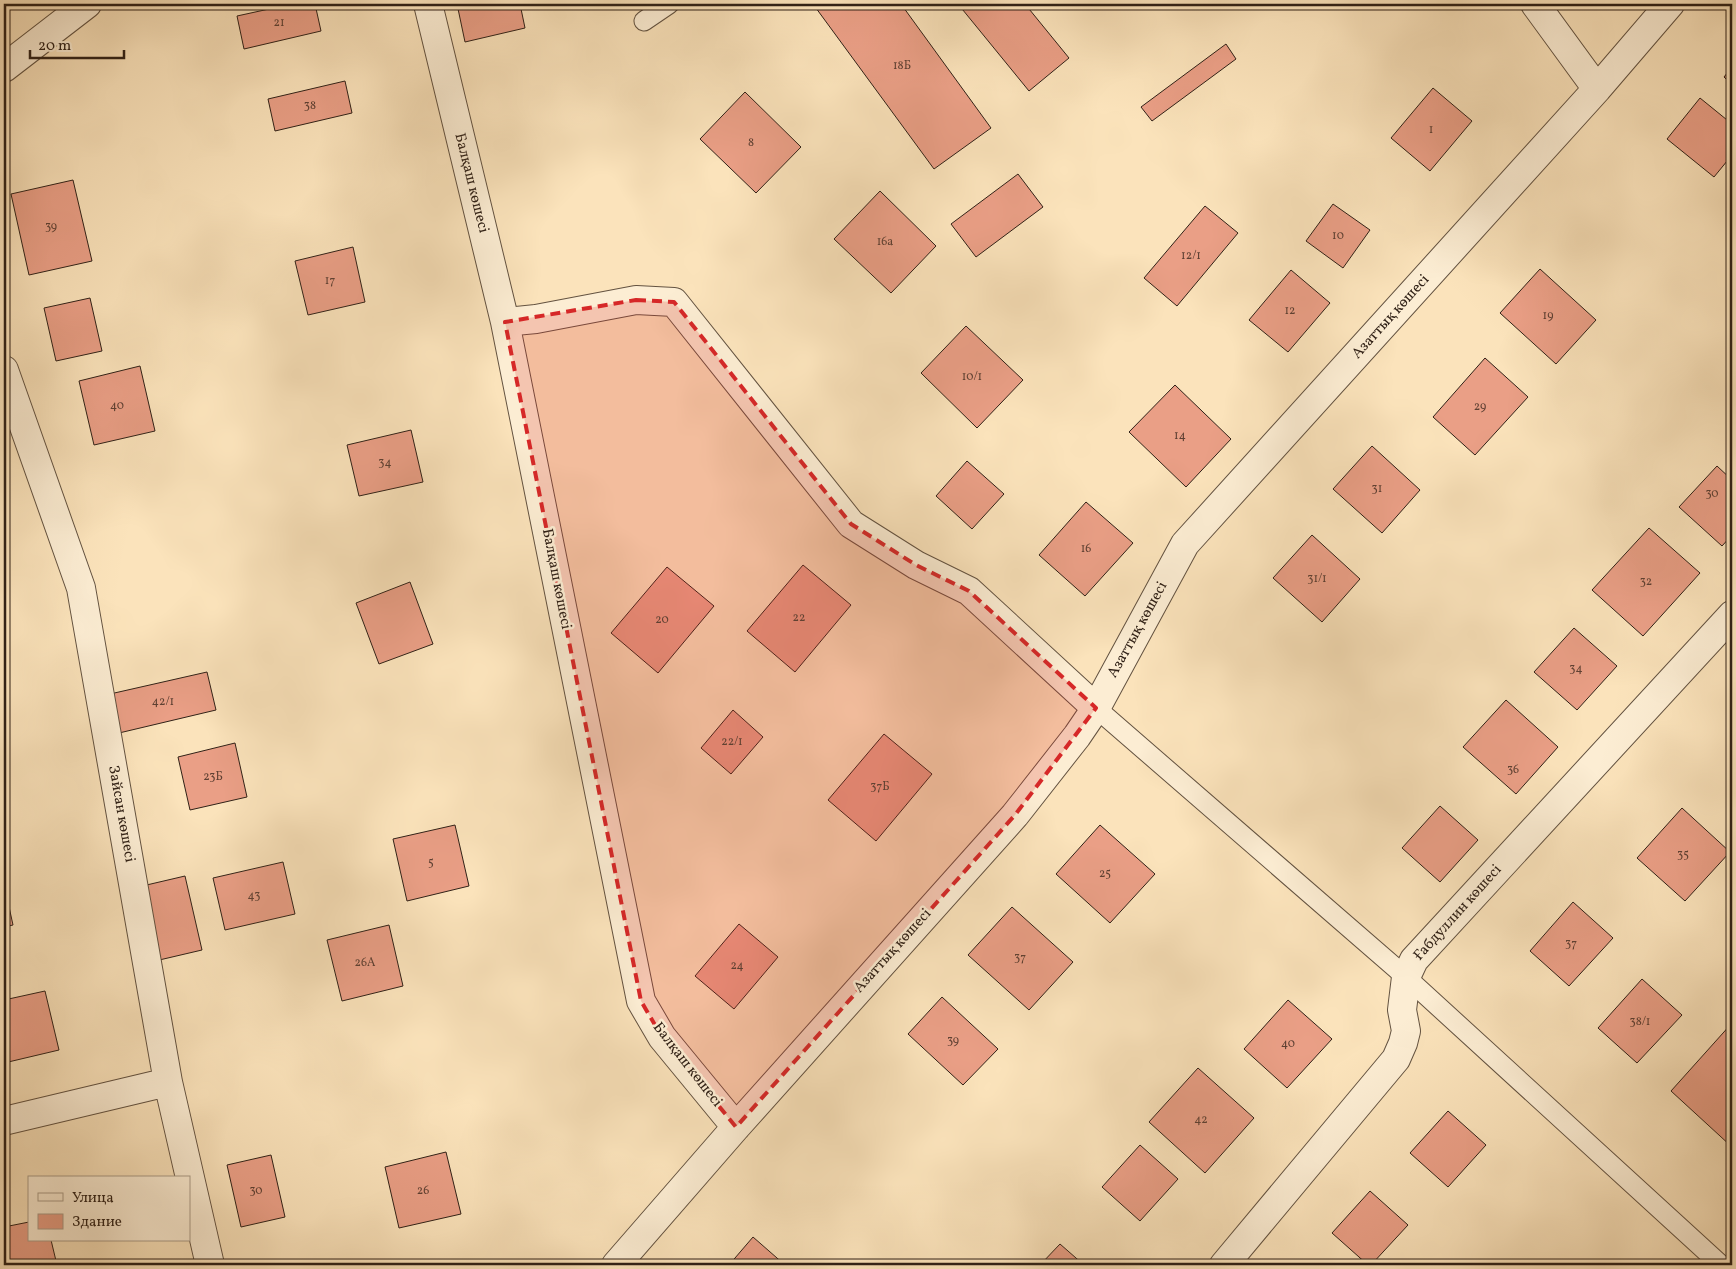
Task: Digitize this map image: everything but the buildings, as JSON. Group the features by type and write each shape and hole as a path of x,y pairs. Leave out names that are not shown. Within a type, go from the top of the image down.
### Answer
{"street":[{"path":"4,68 86,4"},
{"name":"Балқаш көшесі","path":"428,4 505,322 641,1001 662,1037 736,1128"},
{"path":"1535,4 1597,89"},
{"name":"Азаттық көшесі","path":"616,1265 1015,815 1077,736 1096,708 1185,544 1597,89 1670,4"},
{"path":"505,322 536,319 636,300 674,302 850,524 916,565 969,591 1096,708"},
{"name":"Зайсан көшесі","path":"4,370 81,588 168,1082 190,1176"},
{"name":"Ғабдуллин көшесі","path":"1224,1265 1396,1059 1406,1031 1402,1010 1406,977 1414,960 1732,615"},
{"path":"4,1121 168,1082"},
{"name":"Зайсан көшесі","path":"190,1178 210,1265"}],"lane":[{"path":"644,21 670,4"},
{"path":"1096,708 1406,977 1721,1265"}],"highlighted area":[{"path":"636,300 674,302 851,524 916,565 969,591 1096,708 1015,815 736,1127 662,1037 641,1001 505,322"}]}
